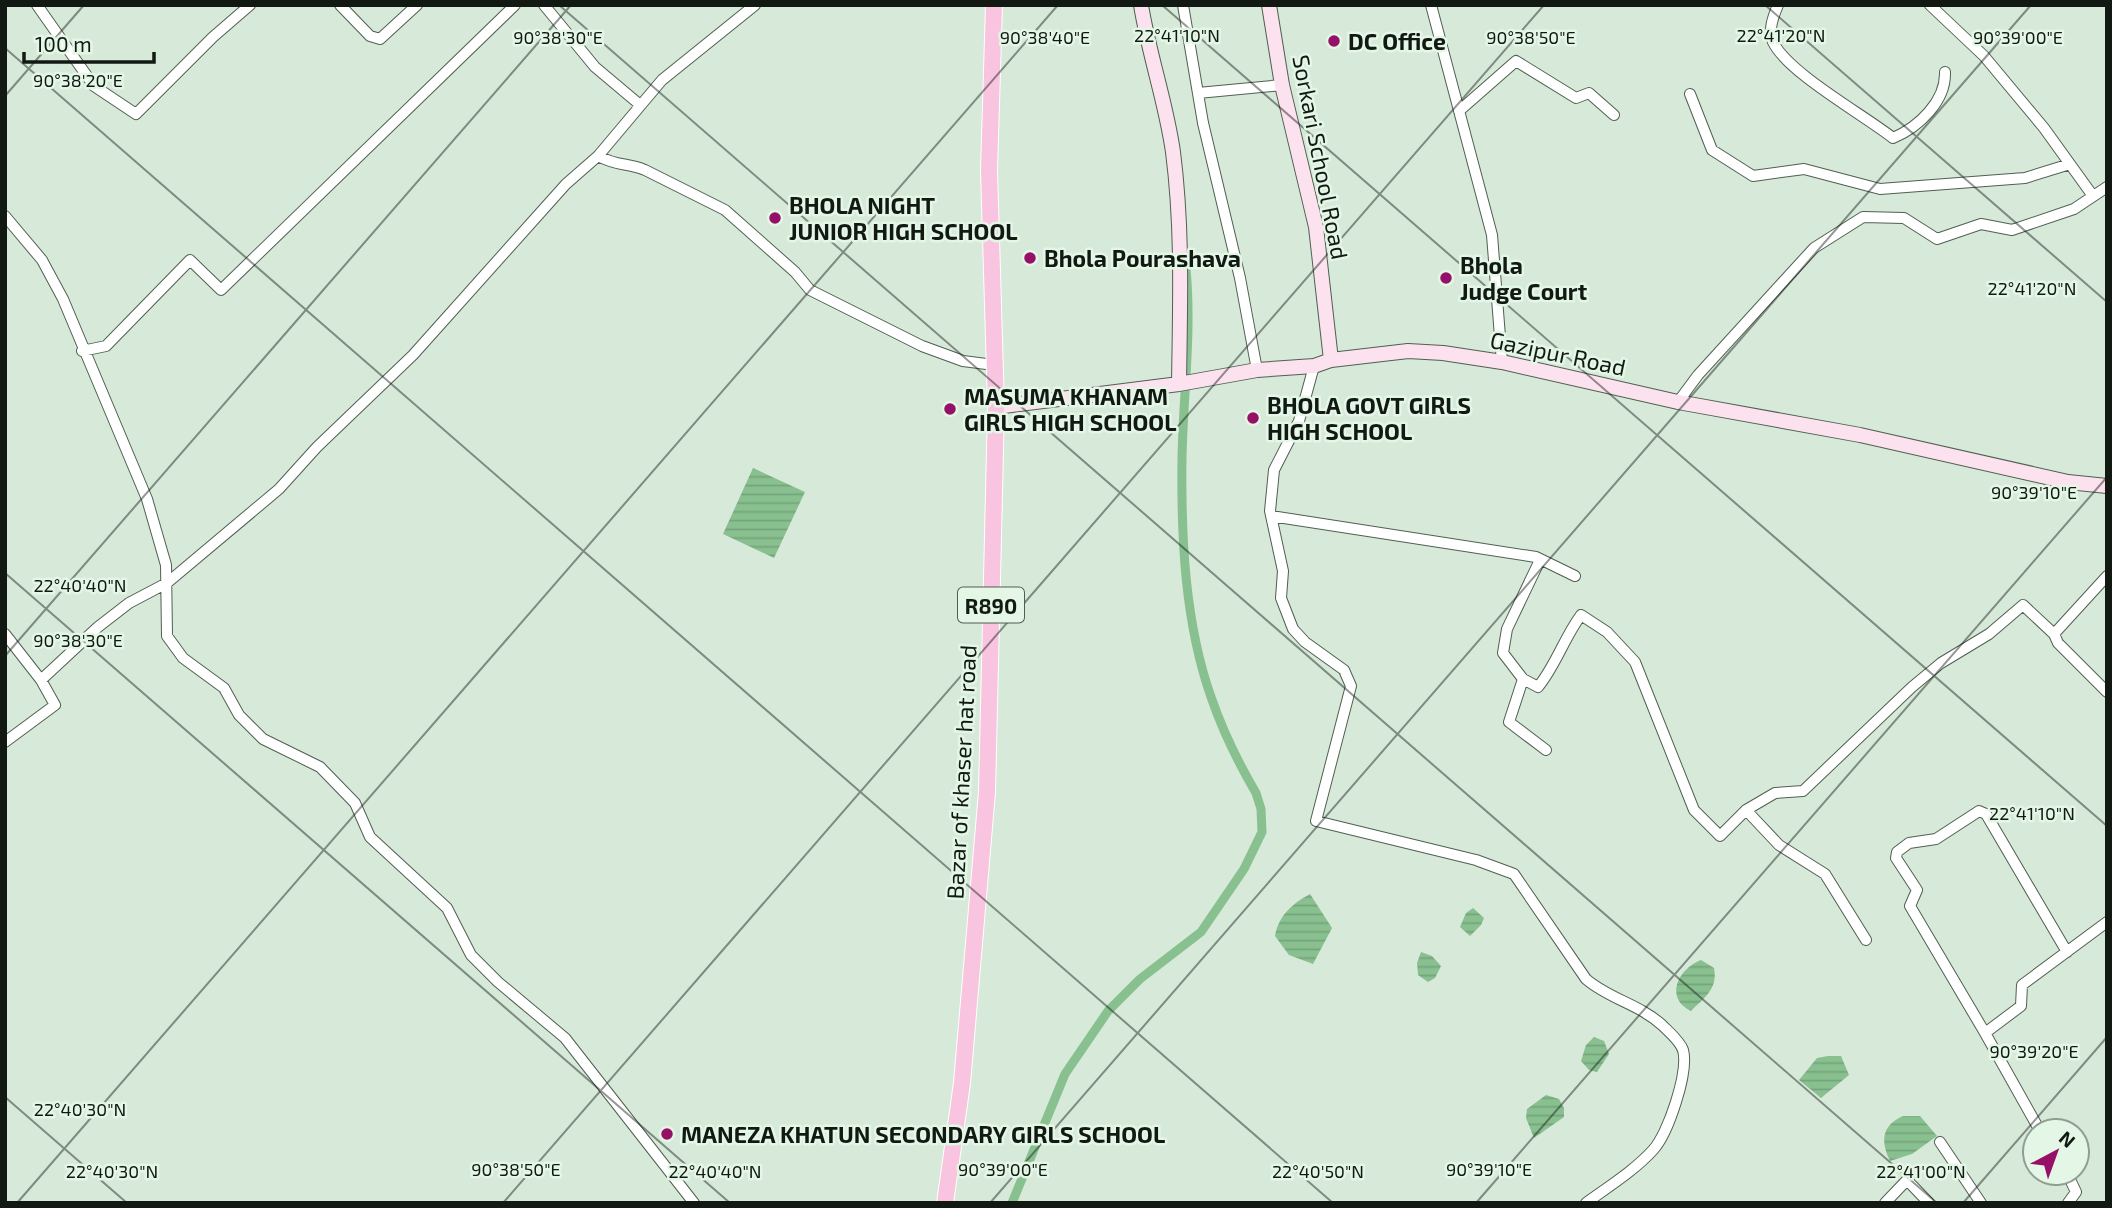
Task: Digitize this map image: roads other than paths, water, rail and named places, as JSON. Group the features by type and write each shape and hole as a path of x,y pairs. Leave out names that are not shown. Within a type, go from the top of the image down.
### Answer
{"main road":[{"name":"Bazar of khaser hat road","path":"945,1203 962,1083 986,792 996,407 989,170 993,5"}],"street":[{"path":"37,5 94,86 136,114 213,37 250,5"},
{"path":"340,5 370,36 380,40 417,5"},
{"path":"82,351 106,346 130,325 152,298 190,260 221,290 515,5"},
{"path":"544,5 595,67 639,104"},
{"path":"41,680 129,603 167,583 288,480 317,447 413,355 566,184 598,156 639,104 673,69 755,5"},
{"path":"1141,5 1148,50 1166,110 1181,223 1179,384"},
{"path":"1183,5 1198,93 1240,278 1257,370"},
{"name":"Sorkari School Road","path":"1269,5 1282,85 1316,227 1331,360"},
{"path":"1431,5 1492,235 1502,362"},
{"path":"1778,5 1771,22 1772,41 1782,55 1829,94 1893,138 1934,106 1945,86 1945,72"},
{"path":"1930,5 1984,56 2093,196"},
{"path":"1459,111 1516,61 1576,98 1589,93 1614,115"},
{"path":"1198,93 1282,85"},
{"path":"1690,94 1713,150 1753,176 1804,169 1880,189 2025,178 2070,164"},
{"path":"598,156 615,165 638,167 725,209 796,272 810,290 922,346 963,361 994,365"},
{"path":"1678,402 1698,375 1814,248 1863,217 1904,218 1937,239 1980,224 2012,230 2074,209 2107,187"},
{"path":"5,216 42,260 63,299 82,351 147,499 161,538 167,583 167,636 183,658 224,688 239,715 263,739 320,767 355,803 370,837 447,908 471,955 498,982 565,1038 694,1203"},
{"name":"Gazipur Road","path":"996,407 1179,384 1257,370 1314,366 1331,360 1408,351 1443,353 1502,362 1678,402 1860,435 2068,482 2107,486"},
{"path":"1314,366 1299,421 1274,470 1271,516 1283,571 1281,598 1293,629 1305,642 1344,670 1351,685 1316,821 1476,860 1514,874 1586,979 1598,990 1647,1012 1675,1038 1683,1051 1681,1075 1666,1133 1652,1152 1586,1203"},
{"path":"1271,516 1389,532 1540,560 1575,576"},
{"path":"1540,560 1507,629 1503,653 1523,679 1538,687 1559,657 1570,630 1581,615 1606,632 1635,662 1695,810 1720,836 1746,810 1775,793 1803,791 1912,687 1941,663 1989,634 2023,605 2054,634 2058,643 2107,692"},
{"path":"2054,634 2107,576"},
{"path":"5,634 41,680 55,705 5,742"},
{"path":"1523,679 1509,722 1546,750"},
{"path":"1746,810 1779,845 1825,874 1866,940"},
{"path":"2032,1117 1910,906 1917,890 1896,858 1897,852 1909,843 1936,839 1979,811 1986,814 2067,952"},
{"path":"1985,1033 2021,1006 2022,985 2107,922"},
{"path":"1940,1142 1981,1203"},
{"path":"1885,1203 1907,1180 1929,1203"},
{"path":"2068,1203 2076,1192 2074,1187"}],"waterway":[{"path":"1012,1203 1065,1074 1108,1011 1140,979 1201,932 1244,869 1262,832 1261,809 1256,793 1231,746 1211,697 1202,669 1190,610 1182,490 1188,341 1186,269"}],"place":[{"name":"DC Office","path":"1334,41"},
{"name":"BHOLA NIGHT JUNIOR HIGH SCHOOL","path":"775,218"},
{"name":"Bhola Pourashava","path":"1030,258"},
{"name":"Bhola Judge Court","path":"1446,278"},
{"name":"MASUMA KHANAM GIRLS HIGH SCHOOL","path":"950,409"},
{"name":"BHOLA GOVT GIRLS HIGH SCHOOL","path":"1253,418"},
{"name":"MANEZA KHATUN SECONDARY GIRLS SCHOOL","path":"667,1134"}]}
